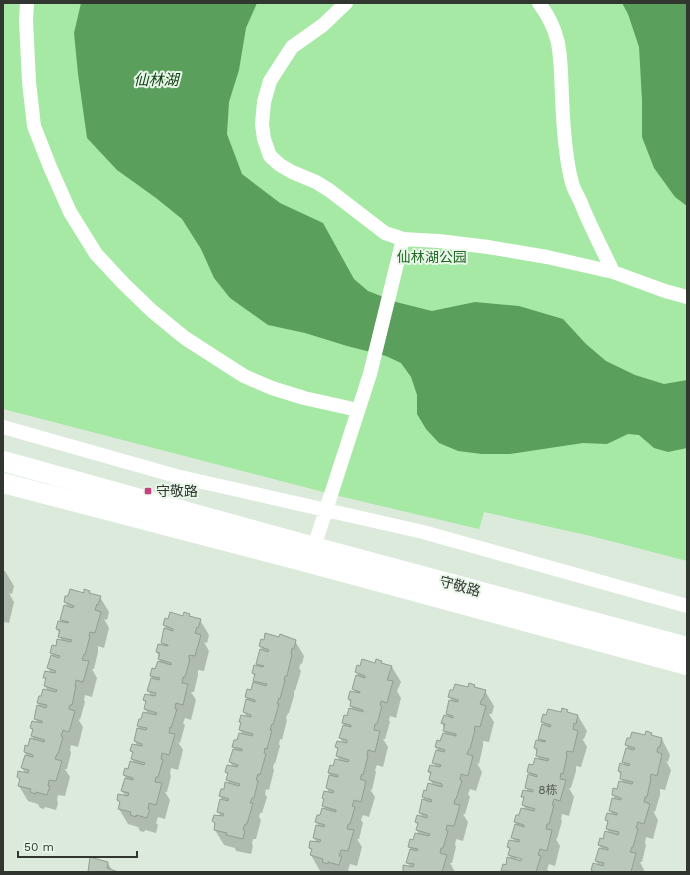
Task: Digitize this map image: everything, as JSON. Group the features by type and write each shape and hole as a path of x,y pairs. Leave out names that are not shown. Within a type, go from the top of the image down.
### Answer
{"main road":[{"name":"守敬路","path":"3,461 314,547 687,647"},
{"name":"守敬路","path":"3,483 310,563 687,665"}],"street":[{"path":"27,3 26,20 29,82 34,126 70,212 96,254 152,311 185,338 244,376 272,388 304,398 358,410"},
{"path":"346,3 323,24 292,47 282,60 270,81 264,102 262,124 264,139 270,156 280,165 292,172 316,182 329,190 385,233 403,239 439,241 488,247 547,257 613,272 665,291 687,297"},
{"path":"539,3 551,20 561,59 566,144 572,184 613,272"},
{"path":"314,547 370,374 403,239"},
{"path":"3,427 176,476 423,532 687,606"}],"green space":[{"name":"仙林湖公园","path":"3,3 687,3 687,561 595,537 484,512 479,529 343,497 3,409"}],"water":[{"name":"仙林湖","path":"81,3 257,3 246,28 239,70 229,102 227,134 242,174 280,203 323,223 354,279 368,291 396,302 432,311 475,302 519,306 563,319 586,344 606,361 635,375 664,384 687,380 687,448 668,452 654,448 639,435 628,434 607,444 583,443 510,454 482,454 458,451 439,443 426,429 417,414 417,395 411,377 401,363 386,356 305,333 268,325 230,298 214,278 201,249 182,219 117,170 87,138 74,33"},
{"path":"622,3 687,3 687,206 675,197 654,168 642,137 642,100 639,47 628,14"}],"building":[{"path":"70,589 84,593 84,589 90,591 89,593 101,596 95,610 101,612 95,633 90,632 85,655 84,654 82,660 89,661 83,682 76,680 72,705 70,705 69,709 75,711 69,732 63,730 61,736 63,737 55,759 62,761 56,781 49,780 48,786 50,786 47,795 36,792 36,794 30,792 31,789 18,786 20,779 17,777 18,771 28,773 29,770 21,768 25,755 33,757 33,755 24,752 25,745 28,746 30,738 44,742 45,740 31,736 33,729 30,728 32,721 42,723 42,721 34,719 37,705 46,708 47,705 37,703 43,689 56,692 57,690 44,686 46,678 43,678 45,671 55,673 56,671 47,668 51,655 59,658 60,656 50,653 52,645 56,646 57,639 71,642 72,640 58,637 60,630 56,629 58,621 69,622 60,620 64,605 73,608 74,606 64,602 65,596 68,596"},
{"path":"170,612 183,616 184,612 190,614 189,616 201,619 195,633 201,635 195,656 189,655 190,659 185,677 183,677 182,683 188,684 183,705 176,703 175,709 177,709 169,733 175,734 169,755 162,753 161,759 163,760 155,782 162,783 156,805 149,803 148,809 150,809 147,818 136,815 136,817 130,815 131,812 118,809 120,802 117,800 118,794 128,796 129,793 121,791 125,778 133,780 133,778 123,775 125,768 128,769 130,761 144,765 145,763 131,759 133,752 130,751 132,744 142,746 142,744 134,741 137,728 146,730 147,728 137,726 143,712 156,715 157,713 144,709 146,701 143,700 145,694 155,696 156,693 147,691 151,678 159,680 160,678 150,676 152,668 155,669 158,661 171,665 171,663 158,659 160,653 156,652 158,644 168,646 161,643 164,628 173,631 173,629 163,625 165,618 168,619"},
{"path":"265,633 279,637 280,634 296,640 294,649 292,648 287,676 285,676 280,699 279,698 277,704 279,704 270,730 272,730 267,749 265,748 264,753 266,754 260,775 258,774 256,780 258,781 254,798 252,798 250,803 253,803 247,824 245,824 243,830 245,830 243,839 226,835 227,833 214,830 215,823 212,821 214,815 223,816 224,814 217,812 220,799 228,801 229,799 219,796 221,789 224,789 225,782 239,786 240,784 226,780 228,773 225,772 227,765 237,767 238,765 229,762 233,749 242,751 242,749 232,747 234,740 237,740 239,733 252,736 253,734 239,730 241,722 239,722 241,715 251,717 251,715 243,712 246,699 255,702 255,700 245,697 247,689 251,690 253,682 266,686 267,684 253,681 255,674 252,673 254,665 264,666 256,664 260,649 268,652 269,650 259,646 261,639 264,640"},
{"path":"362,659 375,663 376,659 382,661 381,663 392,666 387,680 393,681 387,703 381,701 380,705 382,706 377,724 375,724 374,730 380,731 375,752 368,750 363,775 362,774 360,779 366,781 361,802 354,800 352,806 355,807 347,829 354,830 348,851 341,850 339,856 342,856 339,865 328,862 328,864 322,862 323,859 310,855 312,849 309,847 310,841 320,842 321,840 313,838 316,825 324,827 325,825 315,822 317,815 320,815 322,808 336,812 336,810 322,806 324,799 322,798 324,791 333,793 334,791 326,788 329,775 338,777 338,775 328,773 330,765 333,766 335,759 348,762 349,760 336,756 338,748 335,747 337,741 347,743 347,740 339,738 343,725 351,727 351,725 342,723 344,715 347,716 349,708 363,712 363,710 350,706 351,700 348,699 350,691 360,693 352,689 356,675 365,678 365,676 355,672 357,665 360,666"},
{"path":"469,683 475,685 474,687 486,690 480,704 486,706 480,727 475,726 470,749 467,754 473,756 468,776 461,774 460,780 462,781 454,804 460,805 454,826 447,825 446,830 448,831 440,853 447,855 442,872 403,872 403,865 413,867 414,864 406,863 410,849 417,851 418,849 408,847 410,839 413,840 415,833 429,836 430,834 416,830 418,823 415,822 417,815 427,818 427,815 419,813 422,799 431,802 432,800 422,797 424,790 426,791 428,783 442,787 442,784 429,780 431,772 428,772 430,765 440,767 441,765 432,763 436,750 444,752 445,750 435,747 437,740 440,741 443,733 456,736 456,734 443,731 445,724 441,723 444,715 453,718 453,716 446,714 449,700 458,702 458,700 448,697 450,690 453,690 455,684 468,687"},
{"path":"562,708 568,710 567,712 578,715 573,729 578,731 573,752 567,751 563,774 561,773 560,779 566,780 560,801 554,799 549,824 547,824 546,829 552,830 547,851 540,849 538,855 541,856 536,872 501,871 503,864 506,865 507,857 521,861 522,859 508,855 510,848 507,847 509,840 519,842 520,840 511,838 515,824 524,827 524,825 514,822 516,815 519,815 521,808 534,811 535,809 522,805 524,797 521,797 523,790 533,792 533,790 525,788 528,774 537,777 537,775 527,772 529,764 533,765 535,758 548,761 549,759 536,756 537,749 534,748 536,740 546,741 538,739 542,724 550,727 551,725 541,722 543,714 546,715 548,709 561,712"},
{"path":"646,731 652,733 651,735 662,738 657,752 662,754 657,776 651,774 647,797 645,797 644,802 650,804 644,824 638,822 636,828 638,829 630,852 636,853 631,872 594,872 591,870 593,863 603,866 604,863 595,861 599,848 608,850 608,848 598,845 600,838 603,839 605,831 618,835 619,832 606,829 608,821 605,820 607,813 617,815 617,813 609,811 612,798 621,800 621,798 612,795 613,788 617,789 619,781 632,784 633,782 620,779 621,772 618,771 620,763 629,766 630,764 622,762 626,748 634,750 635,748 625,745 627,738 630,738 632,732 645,735"},
{"path":"90,857 108,862 107,868 118,872 88,872"}],"place":[{"name":"守敬路","path":"148,491"}]}
